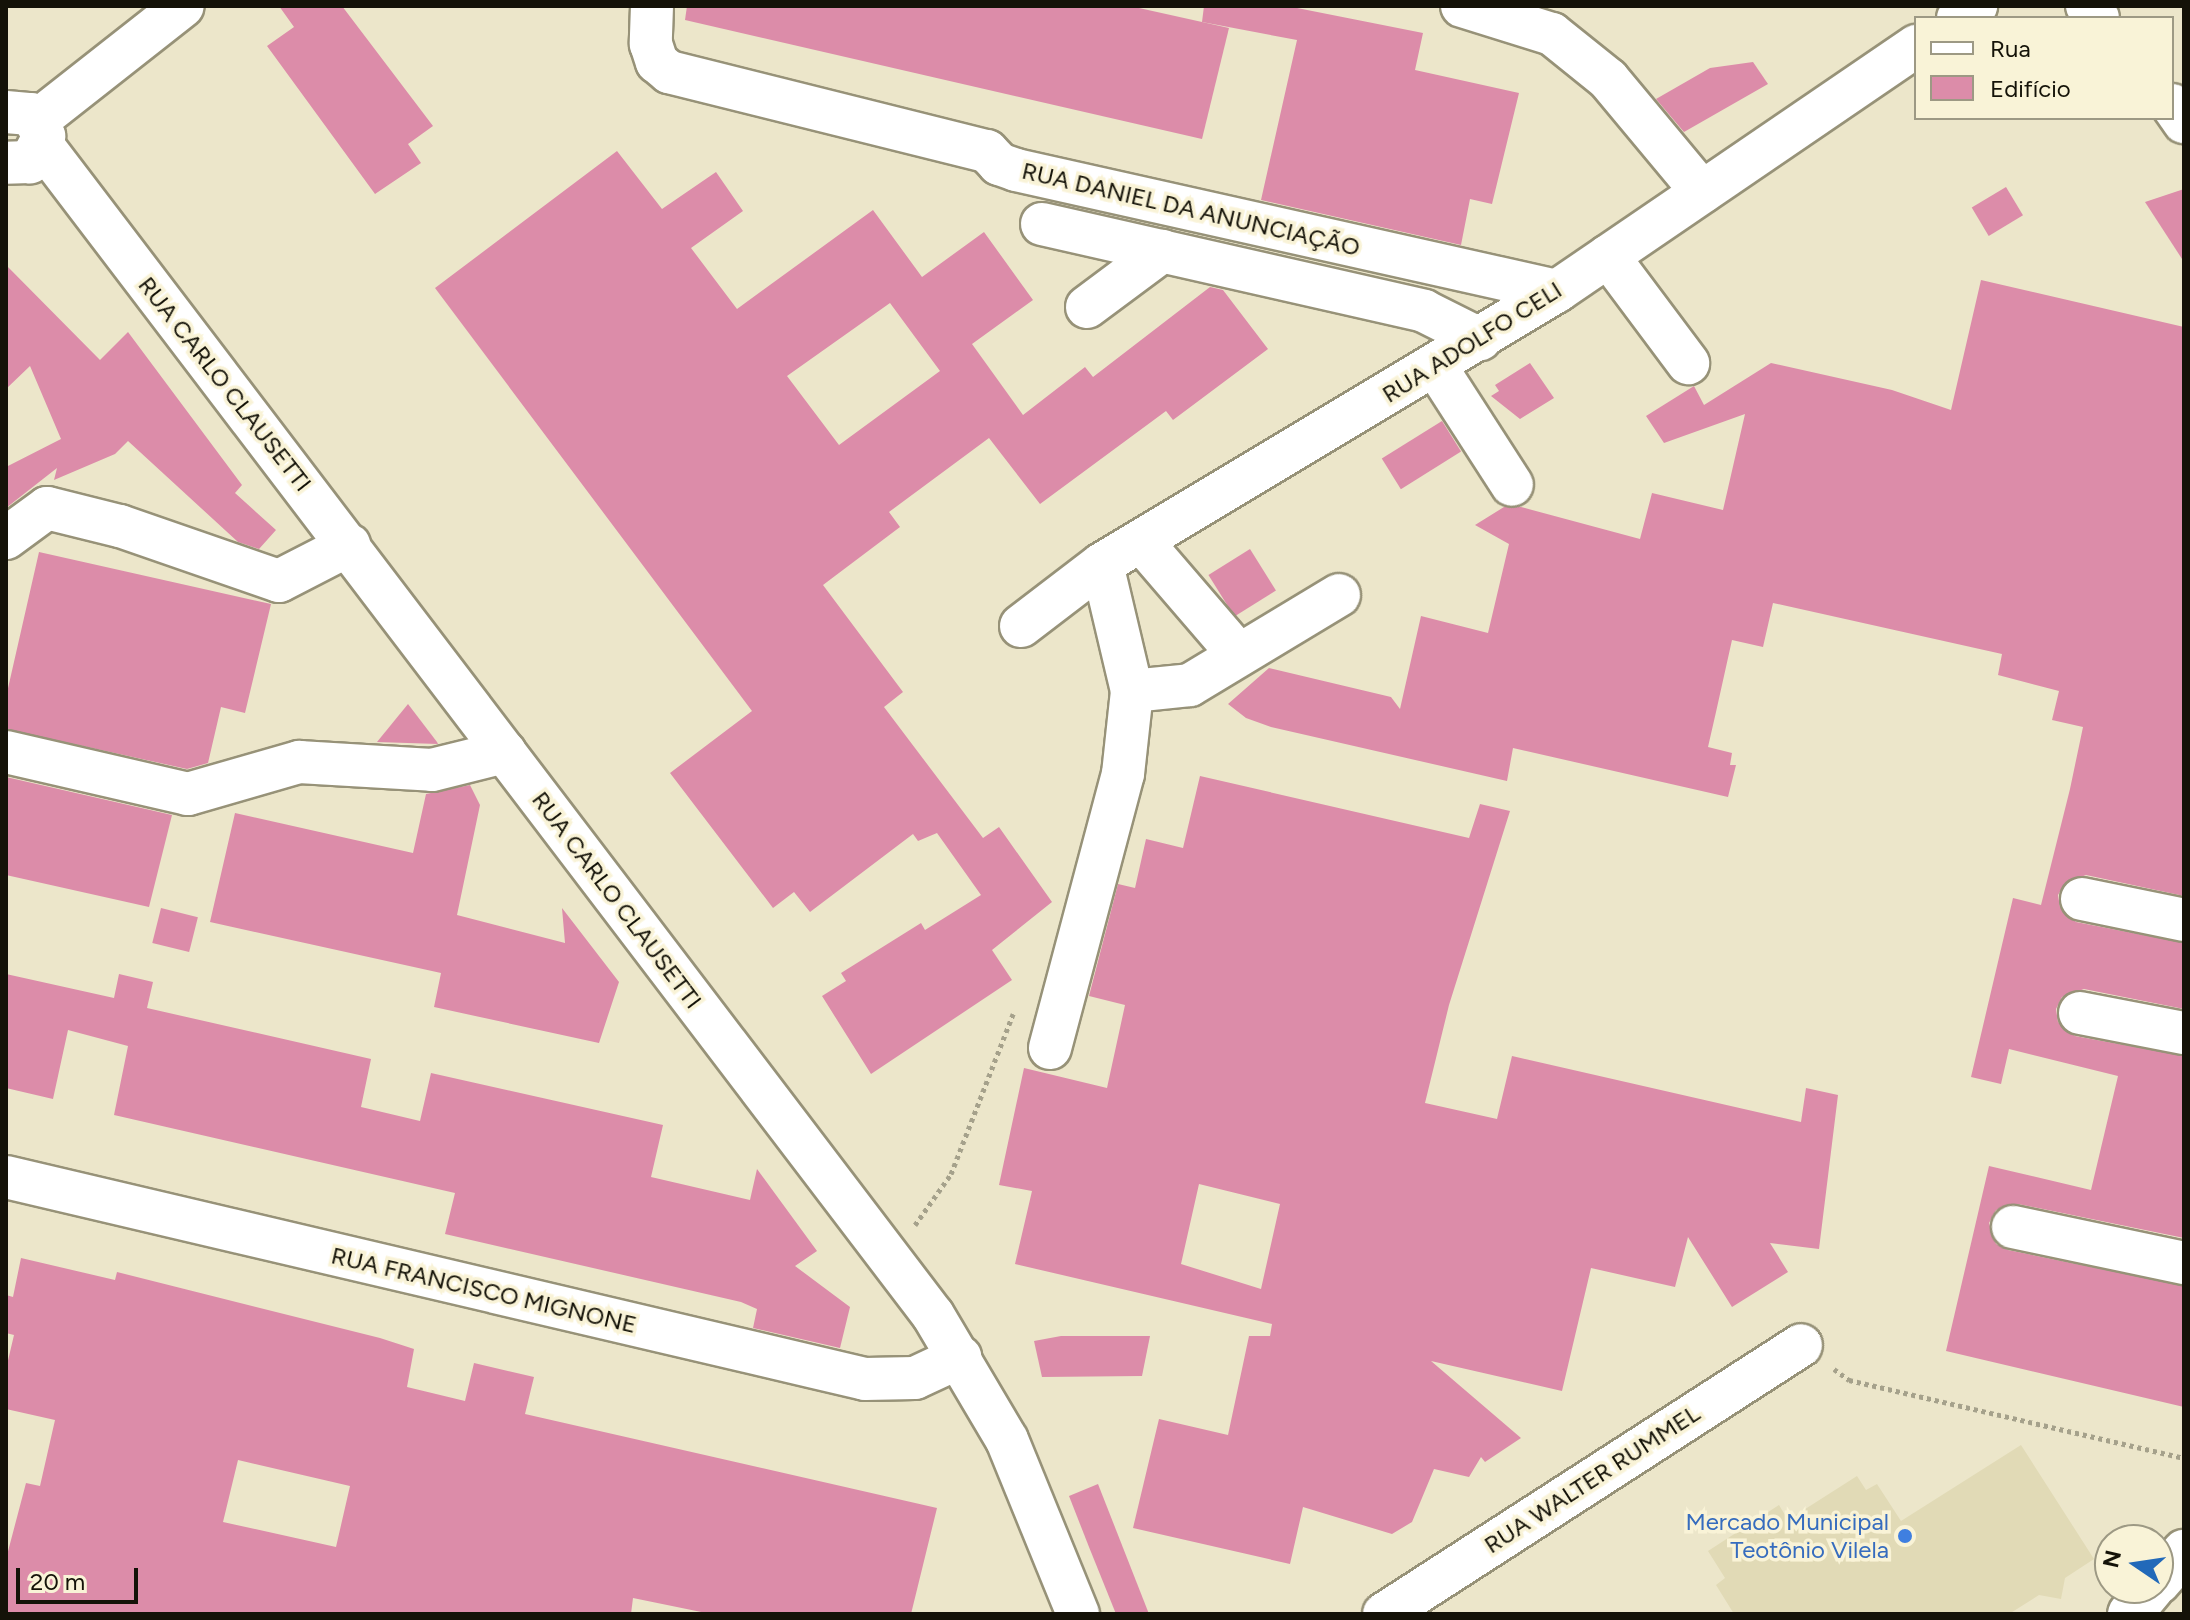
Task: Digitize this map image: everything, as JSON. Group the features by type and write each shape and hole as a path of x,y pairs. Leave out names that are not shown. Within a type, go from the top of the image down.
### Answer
{"street":[{"path":"23,141 183,6"},
{"name":"RUA DANIEL DA ANUNCIAÇÃO","path":"652,6 651,44 657,62 669,72 987,151 999,164 1016,170 1557,291"},
{"path":"1462,6 1552,34 1608,79 1702,192"},
{"name":"RUA ADOLFO CELI","path":"1021,626 1102,564 1436,367 1557,291 1914,47"},
{"name":"RUA CARLO CLAUSETTI","path":"23,141 99,220 881,1246 960,1357 1007,1440 1078,1614"},
{"path":"1042,224 1424,311 1480,339"},
{"path":"1087,307 1162,251"},
{"path":"1608,256 1688,363"},
{"path":"1436,367 1512,485"},
{"path":"6,538 47,508 120,526 279,581 349,545"},
{"path":"1141,541 1239,655"},
{"path":"1050,1048 1123,774 1132,691 1102,564"},
{"path":"1132,691 1190,685 1339,595"},
{"path":"6,752 188,794 299,762 432,770 505,752"},
{"path":"2082,899 2184,920"},
{"path":"2080,1013 2184,1033"},
{"name":"RUA FRANCISCO MIGNONE","path":"6,1177 865,1379 915,1378 960,1357"},
{"path":"2013,1227 2184,1263"},
{"name":"RUA WALTER RUMMEL","path":"1384,1614 1801,1345"}],"path":[{"path":"1801,1345 1849,1380 2184,1458"}],"shaded area":[{"name":"Mercado Municipal Teotônio Vilela","path":"2021,1445 2094,1559 2065,1578 2061,1599 2039,1595 2009,1614 1734,1614 1716,1585 1725,1578 1708,1551 1779,1505 1788,1520 1857,1476 1866,1490 1877,1484 1901,1521"}],"building":[{"path":"279,6 342,6 433,126 408,144 421,163 375,194 267,46 294,27"},
{"path":"687,6 1130,6 1229,28 1202,139 685,20"},
{"path":"1204,6 1287,6 1423,33 1415,70 1519,93 1492,204 1470,199 1461,245 1261,200 1297,40 1202,22"},
{"path":"1753,62 1768,84 1684,132 1656,99 1710,68"},
{"path":"617,151 662,209 716,172 743,211 691,248 737,309 873,210 922,277 984,232 1033,300 972,344 1023,415 1085,367 1093,377 1210,287 1223,290 1268,349 1173,420 1166,411 1040,504 989,438 889,512 900,527 823,585 903,692 884,707 983,838 999,827 1052,902 992,950 1012,980 871,1074 822,996 846,981 841,973 921,923 925,930 981,895 937,833 918,841 913,834 810,912 794,892 773,908 670,773 752,711 435,288","holes":["890,303 940,371 839,445 787,376"]},
{"path":"2006,187 2023,215 1989,236 1972,208"},
{"path":"2184,189 2184,262 2145,202"},
{"path":"6,265 100,360 128,332 242,485 235,493 276,530 259,549 238,542 128,441 115,454 54,480 57,468 6,508 6,467 61,439 30,366 6,389"},
{"path":"1981,280 2184,327 2184,896 2086,875 2065,883 2058,895 2060,907 2076,922 2184,943 2184,1009 2084,989 2062,997 2056,1009 2058,1022 2075,1036 2184,1056 2184,1238 2018,1204 1996,1210 1989,1223 1996,1244 2008,1250 2184,1286 2184,1407 1946,1351 1989,1166 2091,1190 2118,1076 2009,1049 2001,1084 1971,1077 2013,898 2041,905 2070,789 2083,727 2052,720 2059,691 1998,675 2002,654 1773,603 1763,647 1732,640 1708,747 1732,753 1730,765 1736,765 1728,797 1513,748 1507,781 1271,727 1246,718 1228,704 1269,668 1391,697 1400,709 1421,616 1488,633 1509,544 1475,525 1504,507 1521,507 1640,539 1652,493 1723,510 1745,414 1664,443 1646,416 1694,386 1704,405 1771,363 1892,390 1951,410"},
{"path":"1530,363 1554,398 1520,419 1491,396 1499,391 1495,385"},
{"path":"1442,421 1461,452 1401,489 1382,459"},
{"path":"1250,549 1276,591 1234,617 1208,575"},
{"path":"39,552 271,604 245,713 221,707 208,763 187,769 6,729 6,697"},
{"path":"408,704 437,742 438,744 377,742"},
{"path":"1200,776 1469,838 1480,804 1510,811 1449,1005 1425,1103 1497,1119 1512,1056 1801,1122 1806,1088 1838,1095 1819,1249 1770,1243 1788,1272 1732,1307 1688,1237 1675,1287 1591,1268 1562,1391 1431,1361 1521,1438 1485,1462 1481,1457 1469,1477 1434,1469 1412,1522 1392,1534 1303,1507 1290,1564 1133,1528 1159,1419 1228,1435 1249,1336 1270,1336 1272,1324 1015,1264 1032,1191 999,1185 1024,1068 1107,1088 1125,1005 1089,996 1118,884 1135,888 1146,839 1183,848","holes":["1199,1184 1280,1204 1261,1289 1181,1264"]},
{"path":"6,777 172,815 149,907 6,875"},
{"path":"470,785 480,805 457,915 565,943 562,908 619,982 599,1043 434,1007 441,973 210,922 235,813 413,853 426,794"},
{"path":"161,908 198,917 189,952 152,943"},
{"path":"6,974 114,998 119,974 153,982 147,1008 371,1059 361,1107 420,1121 431,1073 663,1125 651,1177 750,1200 757,1169 817,1251 795,1266 850,1307 840,1348 753,1328 757,1309 741,1302 445,1234 455,1193 114,1115 128,1046 68,1030 53,1099 6,1088"},
{"path":"21,1258 115,1280 117,1272 414,1349 407,1387 465,1401 474,1363 534,1377 525,1414 937,1508 911,1614 711,1614 633,1598 631,1614 6,1614 6,1559 26,1483 40,1486 55,1420 6,1409 6,1369 14,1335 6,1333 6,1295 13,1297","holes":["238,1460 350,1486 336,1547 223,1522"]},
{"path":"1061,1336 1150,1336 1142,1376 1042,1377 1034,1341"},
{"path":"1098,1484 1149,1614 1116,1614 1089,1547 1069,1496"}],"place":[{"name":"Mercado Municipal Teotônio Vilela","path":"1905,1536"}]}
